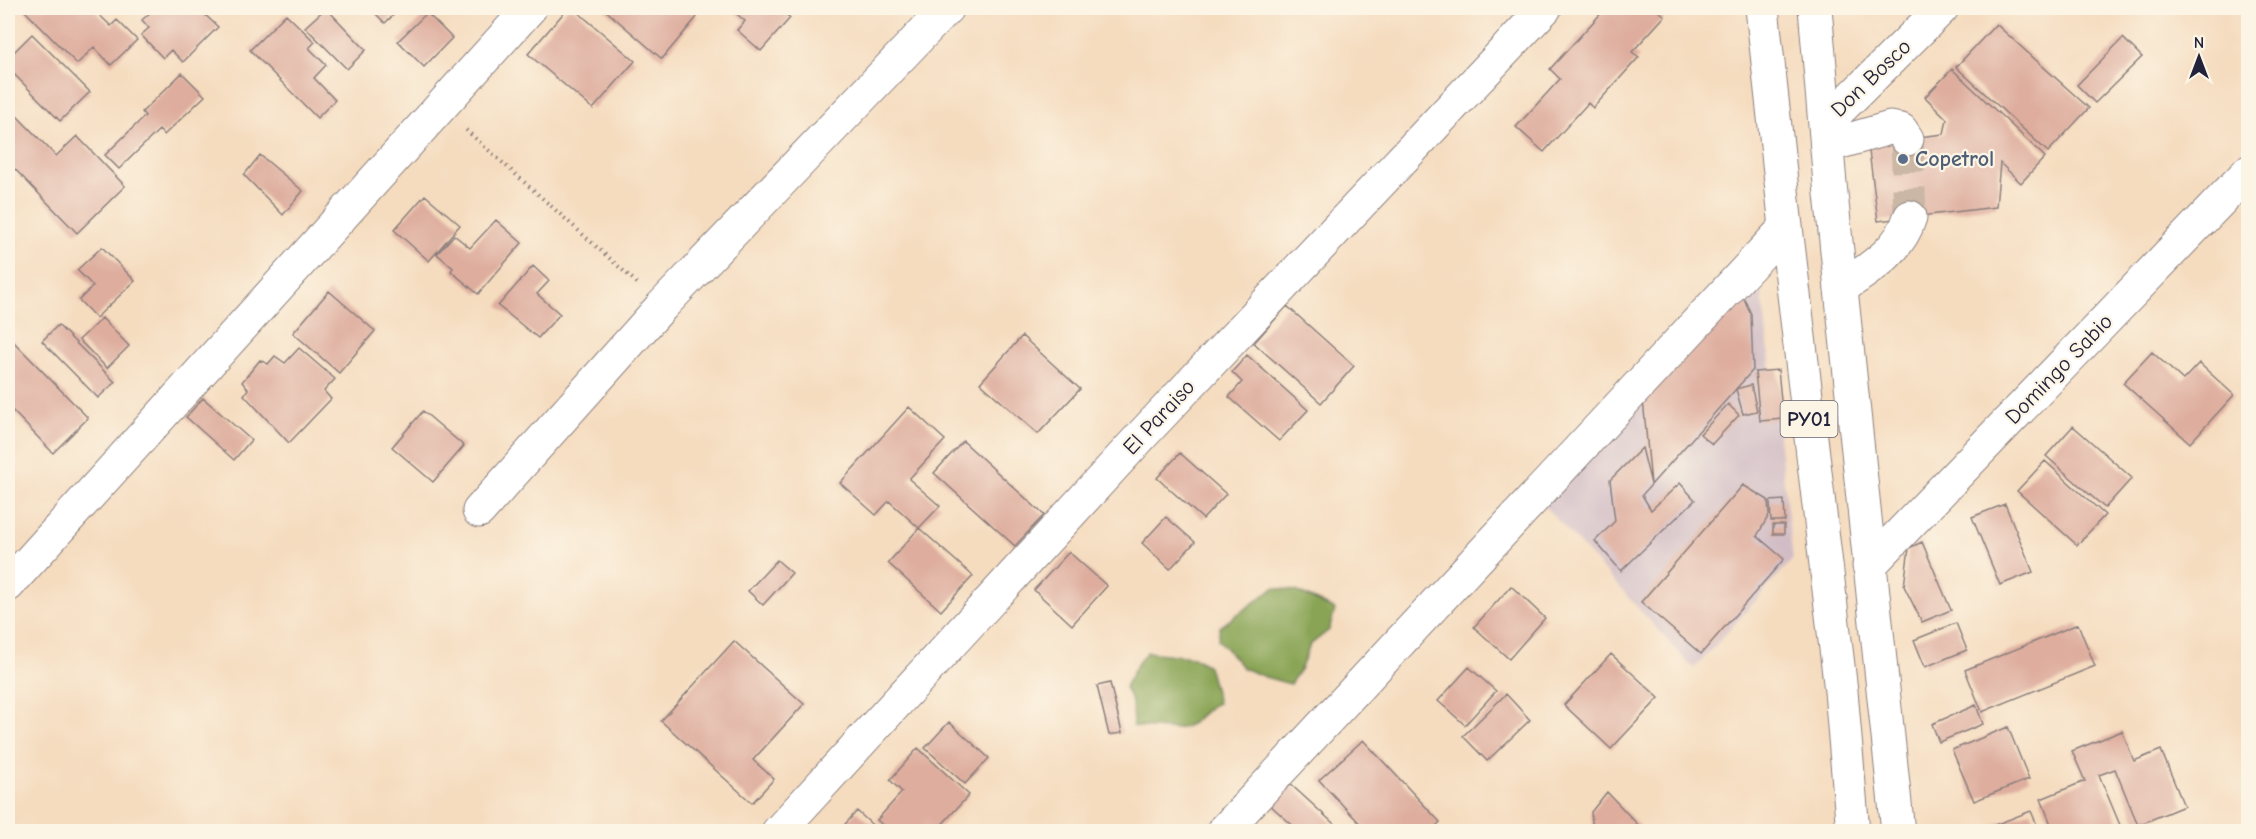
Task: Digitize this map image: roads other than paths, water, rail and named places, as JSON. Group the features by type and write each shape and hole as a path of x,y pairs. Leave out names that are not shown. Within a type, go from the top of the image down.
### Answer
{"main road":[{"path":"8,585 530,8"},
{"path":"479,511 662,306 947,8"},
{"name":"El Paraiso","path":"778,831 1144,433 1545,8"},
{"name":"PY01","path":"1762,8 1841,691 1853,831"},
{"name":"PY01","path":"1815,8 1840,288 1898,831"},
{"name":"Don Bosco","path":"1826,134 1942,8"},
{"path":"1826,134 1890,128 1901,130 1907,139"},
{"name":"Domingo Sabio","path":"1869,566 2248,172"},
{"path":"1840,288 1871,267 1894,247 1906,233 1910,217"},
{"path":"1223,831 1786,227"}],"tunnel":[{"path":"1907,139 1910,217"}],"place":[{"name":"Copetrol","path":"1903,159"}]}
